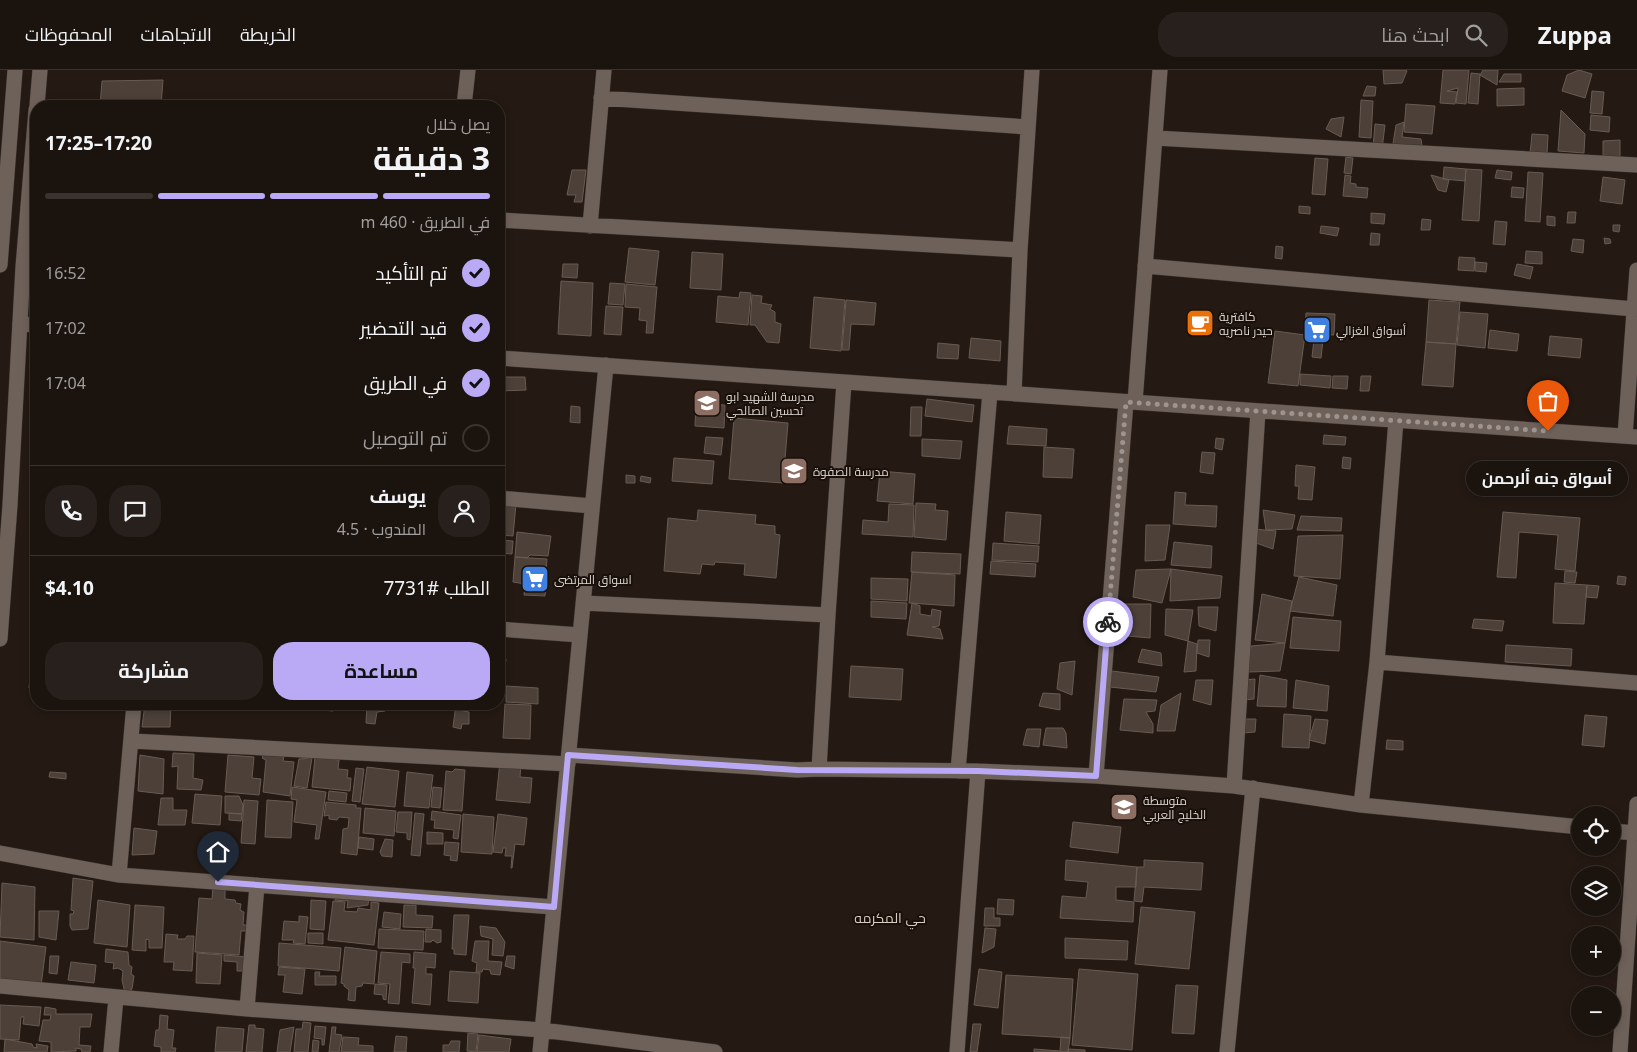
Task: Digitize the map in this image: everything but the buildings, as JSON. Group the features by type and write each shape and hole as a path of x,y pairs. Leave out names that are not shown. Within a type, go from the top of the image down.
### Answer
{"street":[{"path":"0,266 4,171 15,70"},
{"path":"37,100 40,70"},
{"path":"465,100 468,70"},
{"path":"590,226 604,70"},
{"path":"1014,394 1020,250 1032,70"},
{"path":"1096,776 1130,402 1146,266 1160,70"},
{"path":"601,98 1028,127"},
{"path":"1155,138 1637,165"},
{"path":"0,639 4,524 30,189"},
{"path":"505,220 1020,250"},
{"path":"1146,266 1634,309"},
{"path":"505,358 1631,437 1634,309 1637,270"},
{"path":"20,324 30,325"},
{"path":"540,1052 606,365"},
{"path":"819,769 844,382"},
{"path":"958,771 990,392"},
{"path":"1234,786 1258,411"},
{"path":"1361,805 1377,662 1396,420"},
{"path":"505,499 592,506"},
{"path":"583,603 828,615"},
{"path":"505,628 580,634"},
{"path":"1377,662 1637,683"},
{"path":"120,875 134,710"},
{"path":"132,741 797,770 978,771 1096,776 1253,788 1361,805 1571,827"},
{"path":"956,1052 978,771"},
{"path":"1227,1052 1253,788"},
{"path":"1620,1052 1631,977 1637,804"},
{"path":"1621,835 1635,841"},
{"path":"0,853 120,875 554,907"},
{"path":"247,1009 257,885"},
{"path":"0,986 247,1009 542,1030 715,1052"},
{"path":"111,1052 116,998"}],"way so far":[{"path":"1108,622 1126,402 1548,431"}],"place":[{"name":"كافترية حيدر ناصريه","path":"1200,323"},
{"name":"أسواق الغزالي","path":"1317,330"},
{"name":"مدرسة الشهيد ابو تحسين الصالحي","path":"707,403"},
{"name":"أسواق جنه ألرحمن","path":"1548,431"},
{"name":"مدرسة الصفوة","path":"794,471"},
{"name":"اسواق المرتضى","path":"535,579"},
{"name":"متوسطة الخليج العربي","path":"1124,807"}],"district":[{"name":"حي المكرمه","path":"890,917"}],"route":[{"path":"218,882 554,907 568,755 797,770 978,771 1096,776 1108,622"}]}
